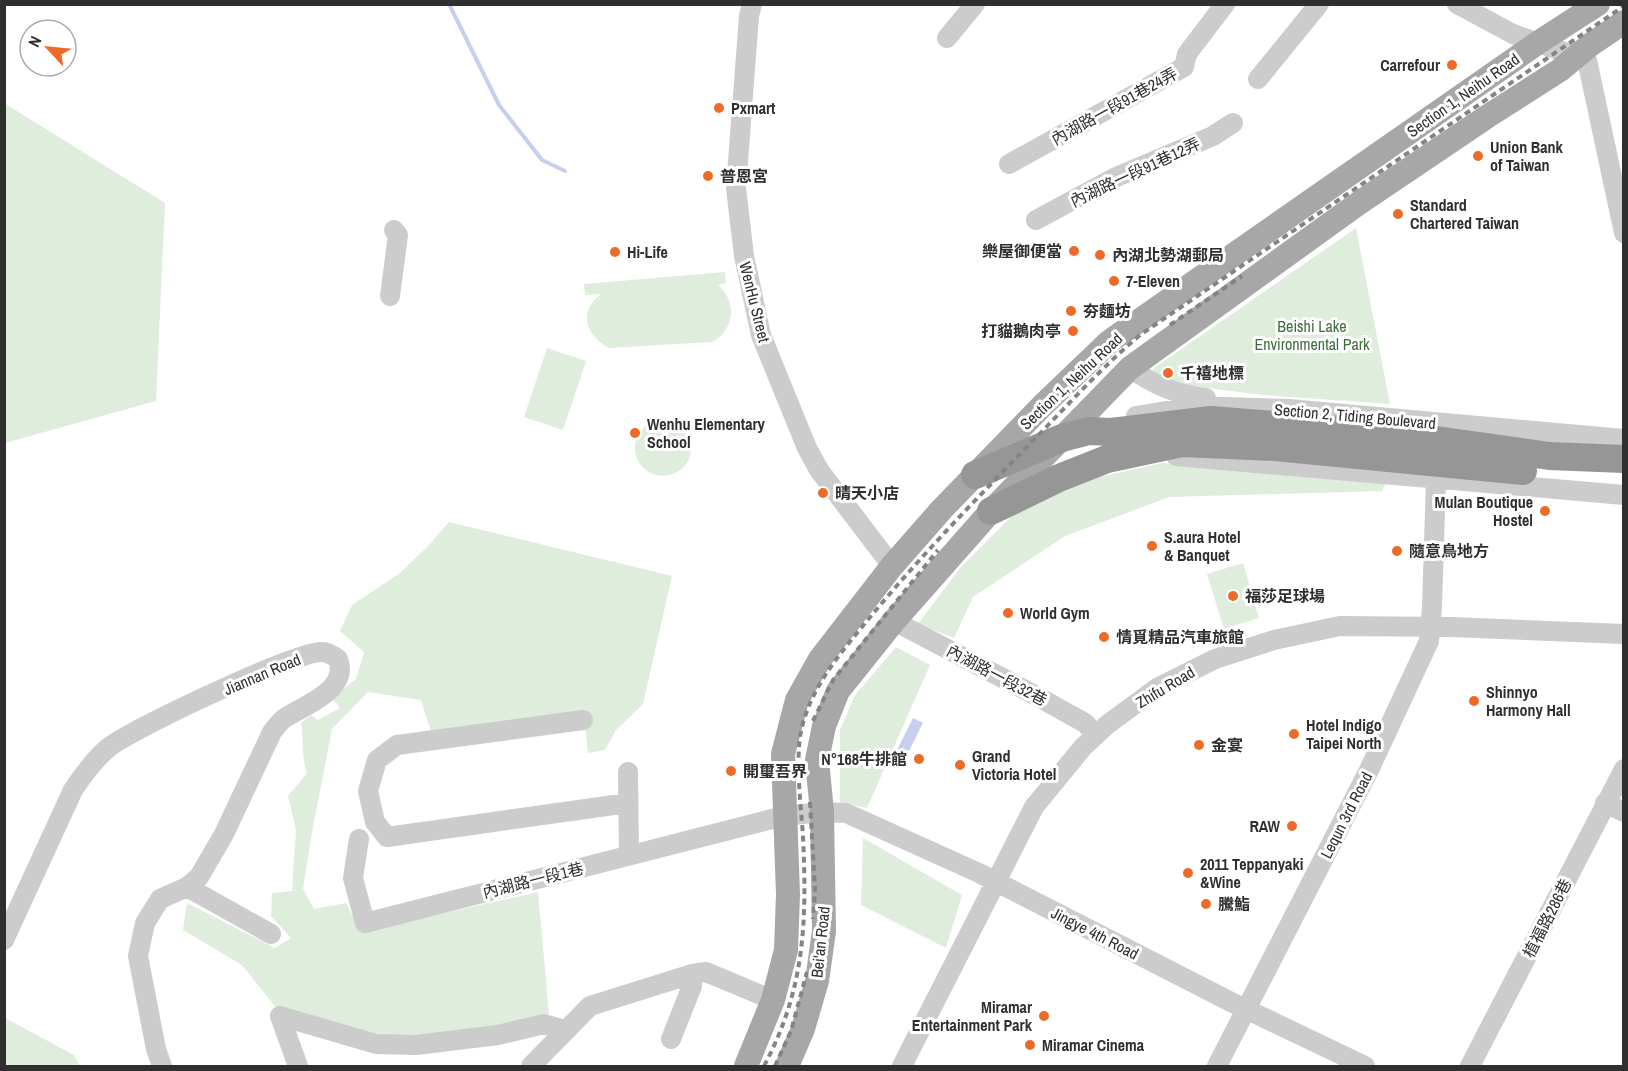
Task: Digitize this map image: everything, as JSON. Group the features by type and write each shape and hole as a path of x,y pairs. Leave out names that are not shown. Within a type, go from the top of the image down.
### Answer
{"highway":[{"name":"Section 2, Tiding Boulevard","path":"975,475 1076,435 1211,420 1394,435 1549,456 1623,459"},
{"path":"990,511 1059,478 1107,459 1182,443 1275,447 1555,475 1623,478"}],"main road":[{"name":"Section 1, Neihu Road","path":"784,816 783,754 797,700 820,659 891,566 942,509 1042,406 1110,341 1539,42 1598,4"},
{"name":"Section 1, Neihu Road","path":"822,812 817,760 824,726 838,691 894,621 990,511 1076,435 1130,368 1359,203 1578,56 1623,22"},
{"name":"Bei'an Road","path":"787,1066 803,1029 817,981 824,931 822,812"},
{"name":"Bei'an Road","path":"746,1066 773,1000 786,950 788,894 784,816"}],"street":[{"name":"WenHu Street","path":"752,4 749,16 736,188 744,256 761,335 807,448 819,470 891,566"},
{"path":"947,38 975,4"},
{"name":"內湖路一段91巷24弄","path":"1009,164 1184,67 1187,54 1225,4"},
{"path":"1258,79 1318,4"},
{"path":"1457,4 1513,34 1587,60 1622,220"},
{"name":"內湖路一段91巷12弄","path":"1036,220 1114,178 1213,136 1233,123"},
{"path":"390,296 398,235 394,230"},
{"path":"1130,368 1149,382 1180,395 1289,409"},
{"name":"Section 2, Tiding Boulevard","path":"1076,435 1126,417 1196,406 1289,409 1623,439"},
{"path":"1107,459 1175,456 1623,495"},
{"name":"Lequn 3rd Road","path":"1218,1066 1369,770 1429,641 1436,480"},
{"name":"內湖路一段32巷","path":"894,621 1085,723 1096,735"},
{"name":"Zhifu Road","path":"902,1066 1034,807 1083,747 1108,724 1157,688 1215,659 1275,640 1340,626 1623,634"},
{"name":"Jiannan Road","path":"4,940 73,790 83,775 109,747 135,731 270,668 306,655 322,652 339,659 341,666 338,679 329,692 282,720 272,732 224,834 198,877 188,887 160,899 145,923 138,956 156,1049 162,1066"},
{"path":"583,720 397,745 376,760 368,791 375,822 387,837 628,803"},
{"name":"植福路286巷","path":"1470,1066 1623,769"},
{"path":"628,772 629,855"},
{"path":"1605,803 1623,812"},
{"name":"Jingye 4th Road","path":"784,816 822,812 846,813 995,881 1246,1009 1365,1066"},
{"name":"內湖路一段1巷","path":"359,839 353,878 365,922 784,816"},
{"path":"188,887 271,934"},
{"path":"531,1066 590,1006 692,974 706,972 773,1000"},
{"path":"671,1040 692,986 692,974"},
{"path":"298,1066 280,1016 376,1044 416,1044 498,1035 544,1024 565,1030"}],"green space":[{"path":"4,103 165,203 156,401 5,443"},
{"name":"Beishi Lake Environmental Park","path":"1356,228 1390,404 1263,395 1160,382 1151,375 1154,368"},
{"path":"725,272 726,283 718,285 728,299 731,315 725,330 712,342 609,348 595,337 587,323 589,309 601,294 585,295 584,284"},
{"path":"547,348 586,361 563,430 524,417"},
{"path":"663,420 678,425 686,433 691,448 686,463 678,471 663,476 648,471 640,463 635,448 640,433 648,425"},
{"path":"1162,463 1387,481 1382,491 1169,497 1065,536 973,597 954,638 918,624 960,568 1016,512 1095,478"},
{"path":"449,522 672,576 643,704 616,730 605,750 588,753 584,716 432,735 421,700 368,692 332,729 303,889 314,909 346,903 361,932 538,892 549,1014 514,1028 381,1041 278,1010 242,965 183,930 187,903 275,948 291,938 271,916 272,893 292,891 296,830 288,796 307,773 301,723 311,715 318,720 340,708 332,698 356,679 364,652 340,631 352,605 400,573"},
{"name":"福莎足球場","path":"1243,563 1259,618 1224,629 1207,574"},
{"path":"896,647 930,665 867,808 840,802 840,730 855,695"},
{"path":"863,838 962,895 946,948 861,905"},
{"path":"5,1018 74,1055 80,1066 5,1066"}],"water":[{"path":"913,718 923,723 908,753 895,754"}],"waterway":[{"path":"449,4 499,105 542,160 565,171"}],"railway":[{"path":"764,1066 778,1038 788,1010 795,982 803,927 804,868 799,774 800,737 804,719 819,685 852,639 969,507 1096,375 1140,335 1624,6"},
{"path":"1170,325 1242,276"},
{"path":"813,721 833,680 938,550"},
{"path":"810,802 815,889 813,919"},
{"path":"775,1066 791,1031 807,972"}],"place":[{"name":"Carrefour","path":"1452,65"},
{"name":"Pxmart","path":"719,108"},
{"name":"Union Bank of Taiwan","path":"1478,156"},
{"name":"普恩宮","path":"708,176"},
{"name":"Standard Chartered Taiwan","path":"1398,214"},
{"name":"樂屋御便當","path":"1074,251"},
{"name":"Hi-Life","path":"615,252"},
{"name":"內湖北勢湖郵局","path":"1100,255"},
{"name":"7-Eleven","path":"1114,281"},
{"name":"夯麵坊","path":"1071,311"},
{"name":"打貓鵝肉亭","path":"1073,331"},
{"name":"千禧地標","path":"1168,373"},
{"name":"Wenhu Elementary School","path":"635,433"},
{"name":"晴天小店","path":"823,493"},
{"name":"Mulan Boutique Hostel","path":"1545,511"},
{"name":"S.aura Hotel & Banquet","path":"1152,546"},
{"name":"隨意鳥地方","path":"1397,551"},
{"name":"福莎足球場","path":"1233,596"},
{"name":"World Gym","path":"1008,613"},
{"name":"情覓精品汽車旅館","path":"1104,637"},
{"name":"Shinnyo Harmony Hall","path":"1474,701"},
{"name":"Hotel Indigo Taipei North","path":"1294,734"},
{"name":"金宴","path":"1199,745"},
{"name":"N°168牛排館","path":"919,759"},
{"name":"Grand Victoria Hotel","path":"960,765"},
{"name":"開璽吾界","path":"731,771"},
{"name":"RAW","path":"1292,826"},
{"name":"2011 Teppanyaki &Wine","path":"1188,873"},
{"name":"騰鮨","path":"1206,904"},
{"name":"Miramar Entertainment Park","path":"1044,1016"},
{"name":"Miramar Cinema","path":"1030,1045"}]}
